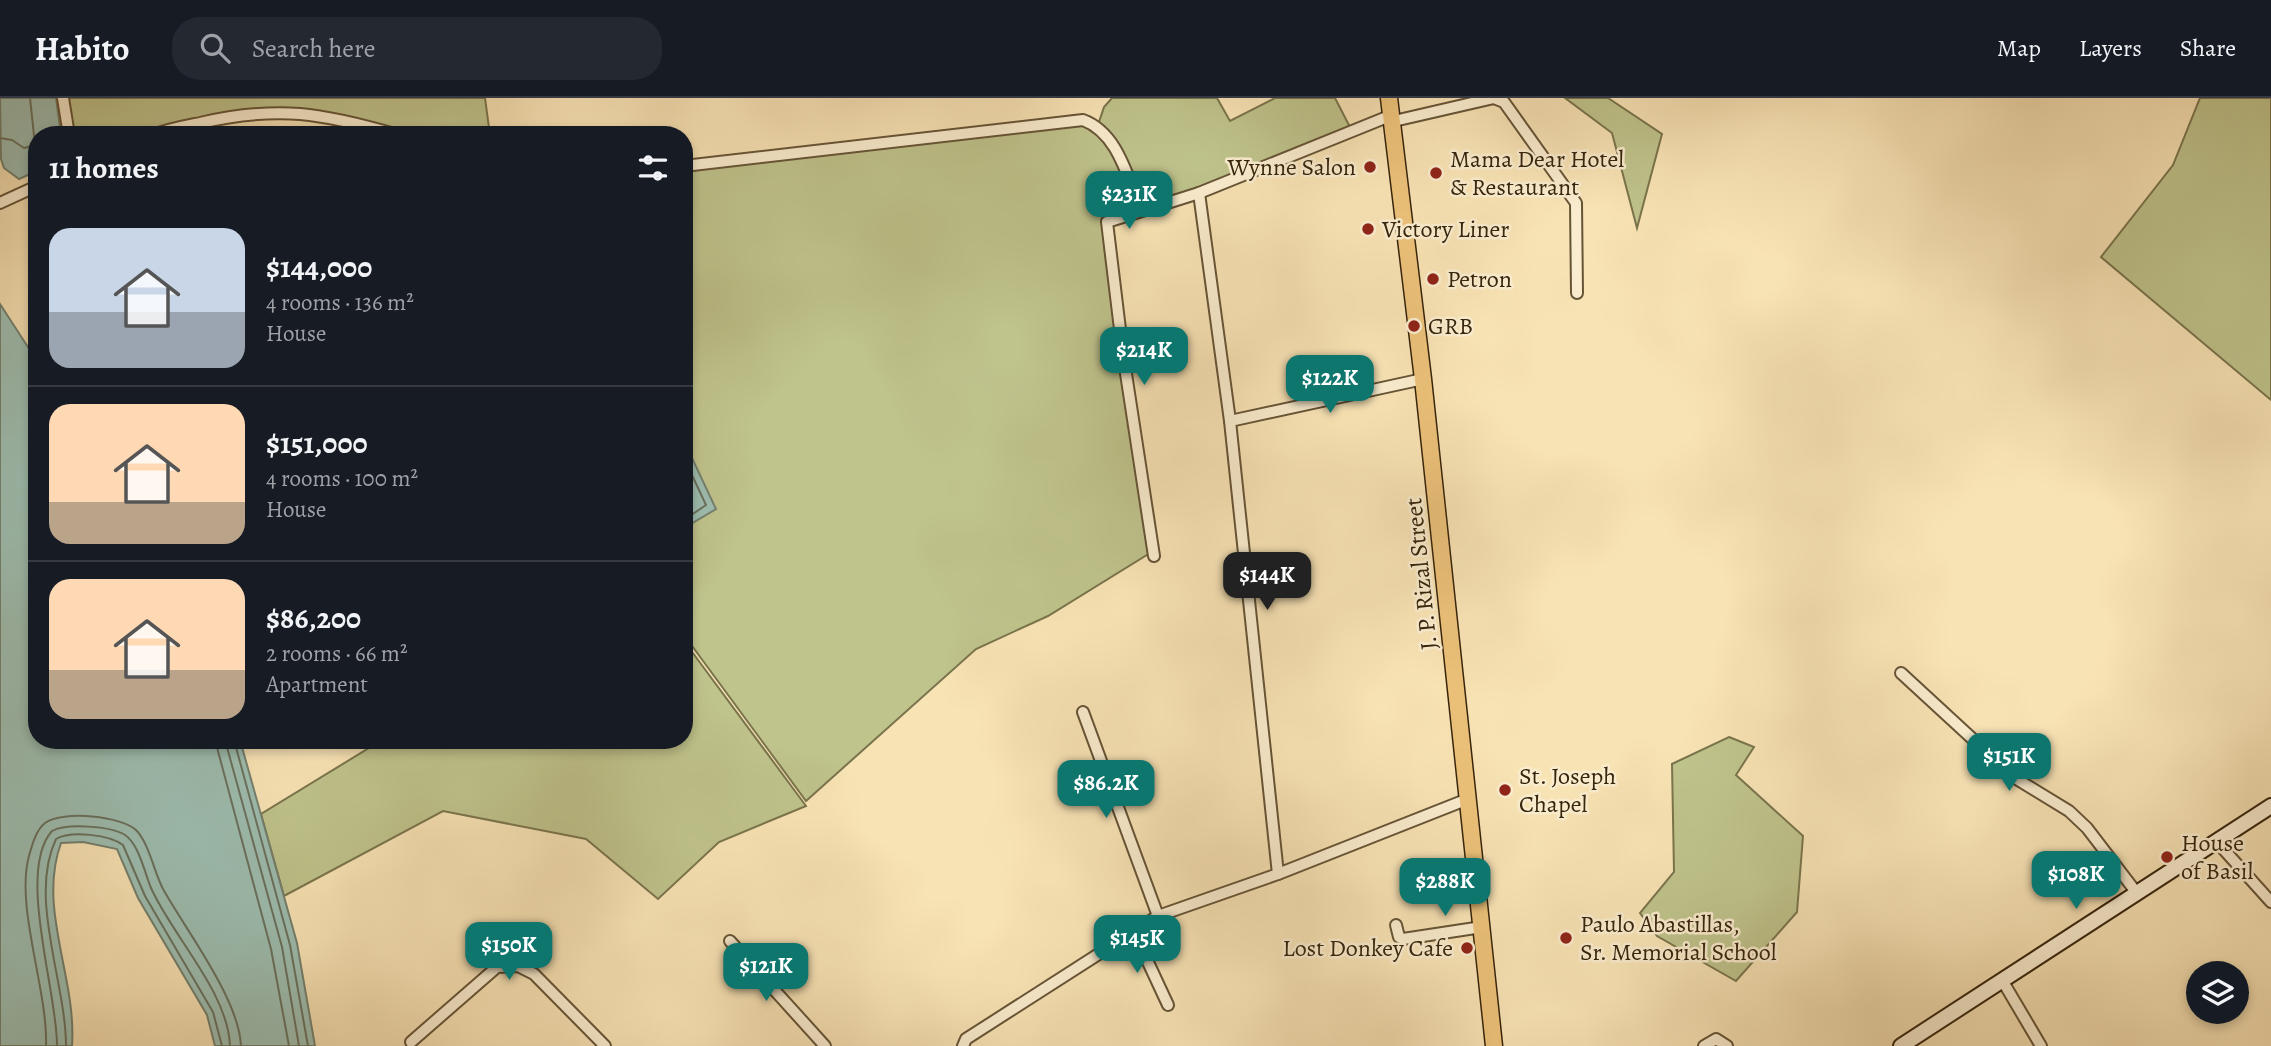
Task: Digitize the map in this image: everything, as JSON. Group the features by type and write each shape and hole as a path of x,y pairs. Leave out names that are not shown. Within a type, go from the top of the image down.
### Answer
{"main road":[{"name":"J. P. Rizal Street","path":"1389,98 1423,379 1494,1046"},
{"path":"1901,1046 2271,806"}],"street":[{"path":"63,98 68,126"},
{"path":"292,98 294,111"},
{"path":"1154,556 1123,354 1107,222 1141,209 1199,193 1393,118 1494,98 1501,99 1576,203 1577,293"},
{"path":"189,126 225,117 294,111 332,116 367,126"},
{"path":"693,165 1083,120 1098,125 1110,137 1141,209"},
{"path":"0,203 28,190"},
{"path":"1199,193 1230,421 1278,874"},
{"path":"1230,421 1423,379"},
{"path":"1901,673 2015,778 2069,811 2087,828 2136,892"},
{"path":"1083,712 1158,916"},
{"path":"963,1046 966,1039 1158,916 1278,874 1468,799"},
{"path":"2217,842 2271,902"},
{"path":"1396,925 1399,937 1403,939 1482,927"},
{"path":"1134,932 1168,1005"},
{"path":"730,941 825,1046"},
{"path":"411,1042 497,967 518,966 534,974 605,1046"},
{"path":"2001,980 2040,1046"},
{"path":"1704,1046 1716,1039 1727,1046"}],"green space":[{"path":"56,98 485,98 489,126 359,126 294,111 206,126 60,126"},
{"path":"1112,98 1217,98 1230,121 1275,98 1335,98 1352,131 1141,209 1098,125 1104,107"},
{"path":"1565,98 1608,98 1662,134 1637,228 1612,133"},
{"path":"2200,98 2271,98 2271,400 2101,257 2173,165"},
{"path":"1079,123 1091,129 1109,148 1137,212 1104,224 1150,553 1048,616 976,649 806,801 693,647 693,168"},
{"path":"693,653 806,806 719,842 658,899 586,839 443,811 284,896 261,814 367,749 693,749"},
{"path":"1729,737 1754,747 1736,775 1803,836 1797,912 1736,981 1657,936 1640,913 1674,872 1672,764"}],"water":[{"path":"0,98 56,98 60,126 28,126 28,175 19,179 4,168 1,159"},
{"path":"0,304 28,347 28,749 243,749 297,943 315,1046 215,1046 207,1015 138,898 117,849 83,842 61,843 53,893 69,995 72,1046 0,1046"},
{"path":"693,460 716,509 693,523"}],"place":[{"name":"Wynne Salon","path":"1370,167"},
{"name":"Mama Dear Hotel & Restaurant","path":"1436,173"},
{"name":"Victory Liner","path":"1368,229"},
{"name":"Petron","path":"1433,279"},
{"name":"GRB","path":"1414,326"},
{"name":"St. Joseph Chapel","path":"1505,790"},
{"name":"House of Basil","path":"2167,857"},
{"name":"Paulo Abastillas, Sr. Memorial School","path":"1566,938"},
{"name":"Lost Donkey Cafe","path":"1467,948"}]}
